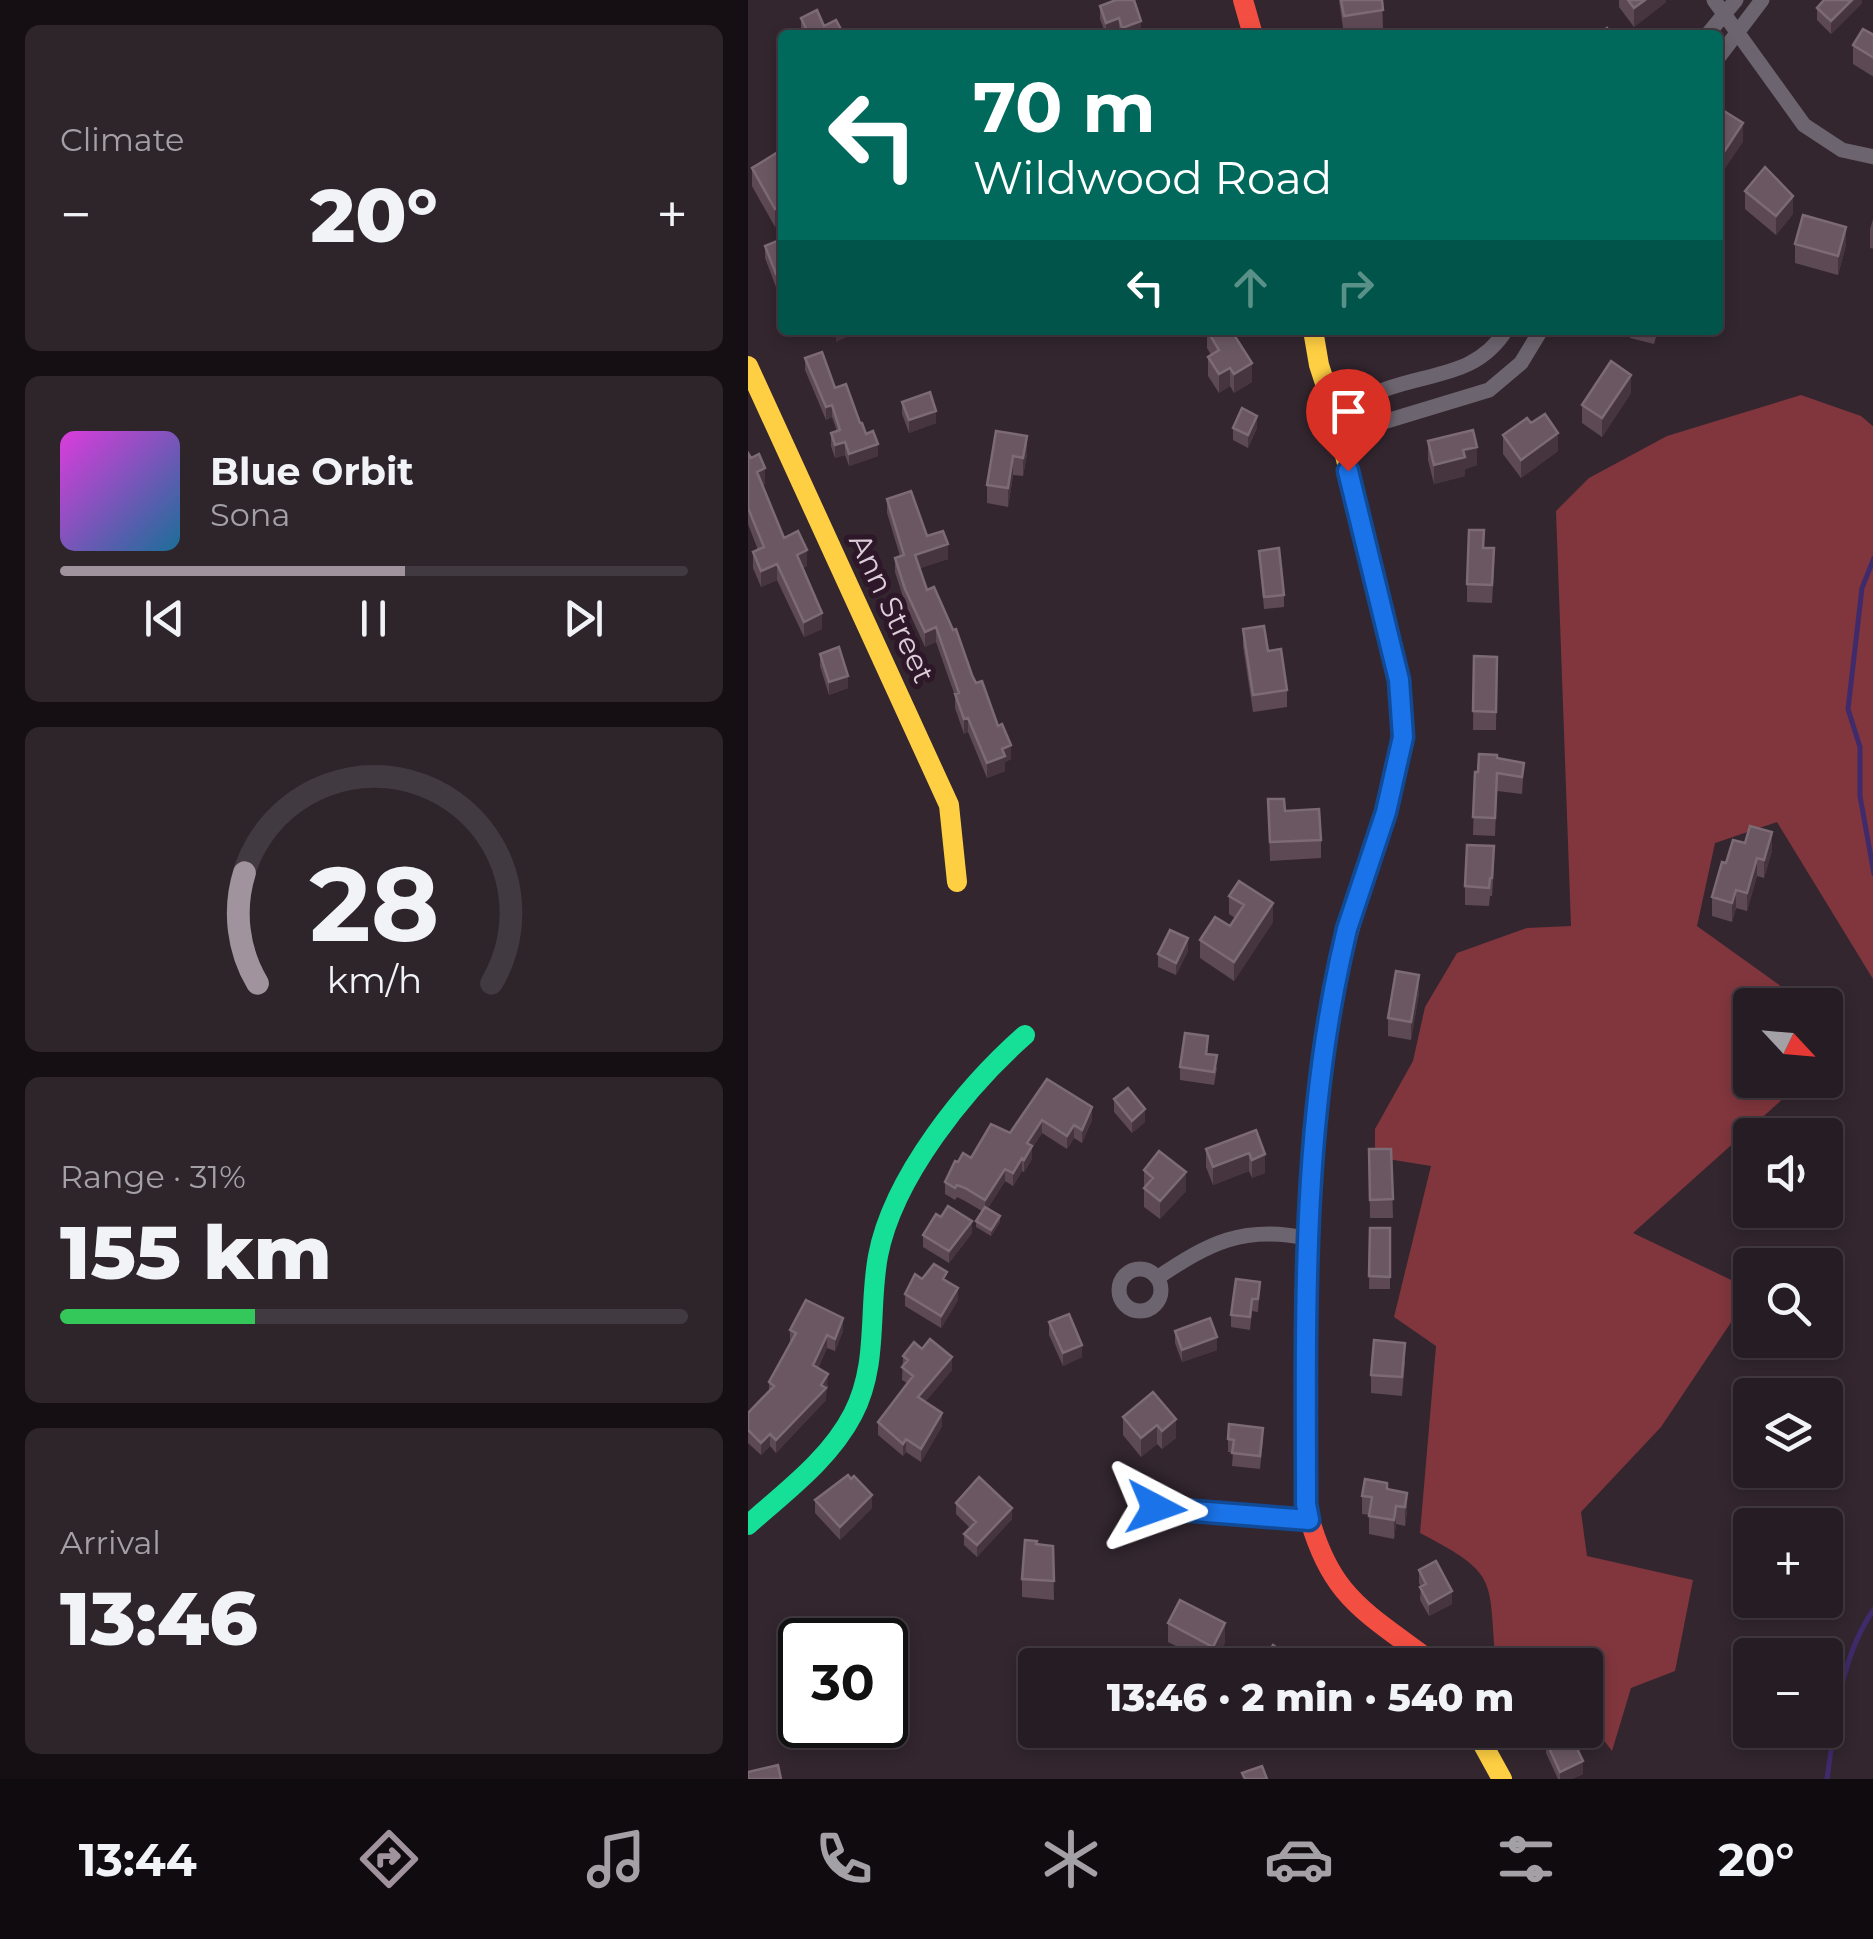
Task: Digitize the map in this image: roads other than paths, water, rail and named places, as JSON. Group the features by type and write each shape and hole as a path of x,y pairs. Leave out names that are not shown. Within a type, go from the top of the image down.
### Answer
{"street":[{"path":"1242,0 1251,30"},
{"path":"1709,30 1719,7 1736,0"},
{"path":"1723,51 1762,0"},
{"path":"1719,7 1804,125 1842,150 1874,158"},
{"path":"1313,335 1318,365 1336,414 1399,680 1403,737 1386,812 1347,929 1334,991 1310,1164 1306,1238 1306,1504 1312,1540 1328,1574 1364,1613 1412,1648"},
{"path":"1336,414 1386,389 1468,367 1503,335"},
{"path":"1336,414 1358,430 1489,390 1520,363 1538,335"},
{"name":"Ann Street","path":"748,366 948,804 958,882"},
{"path":"748,1525 828,1451 854,1412 872,1360 878,1261 900,1195 981,1075 1025,1035"},
{"path":"1157,1278 1194,1253 1241,1236 1271,1231 1306,1238"},
{"path":"1156,1508 1309,1520"},
{"path":"1485,1748 1502,1779"}],"waterway":[{"path":"1874,558 1862,588 1848,709 1860,747 1860,796 1874,874"},
{"path":"1827,1779 1846,1669 1874,1609"}]}
